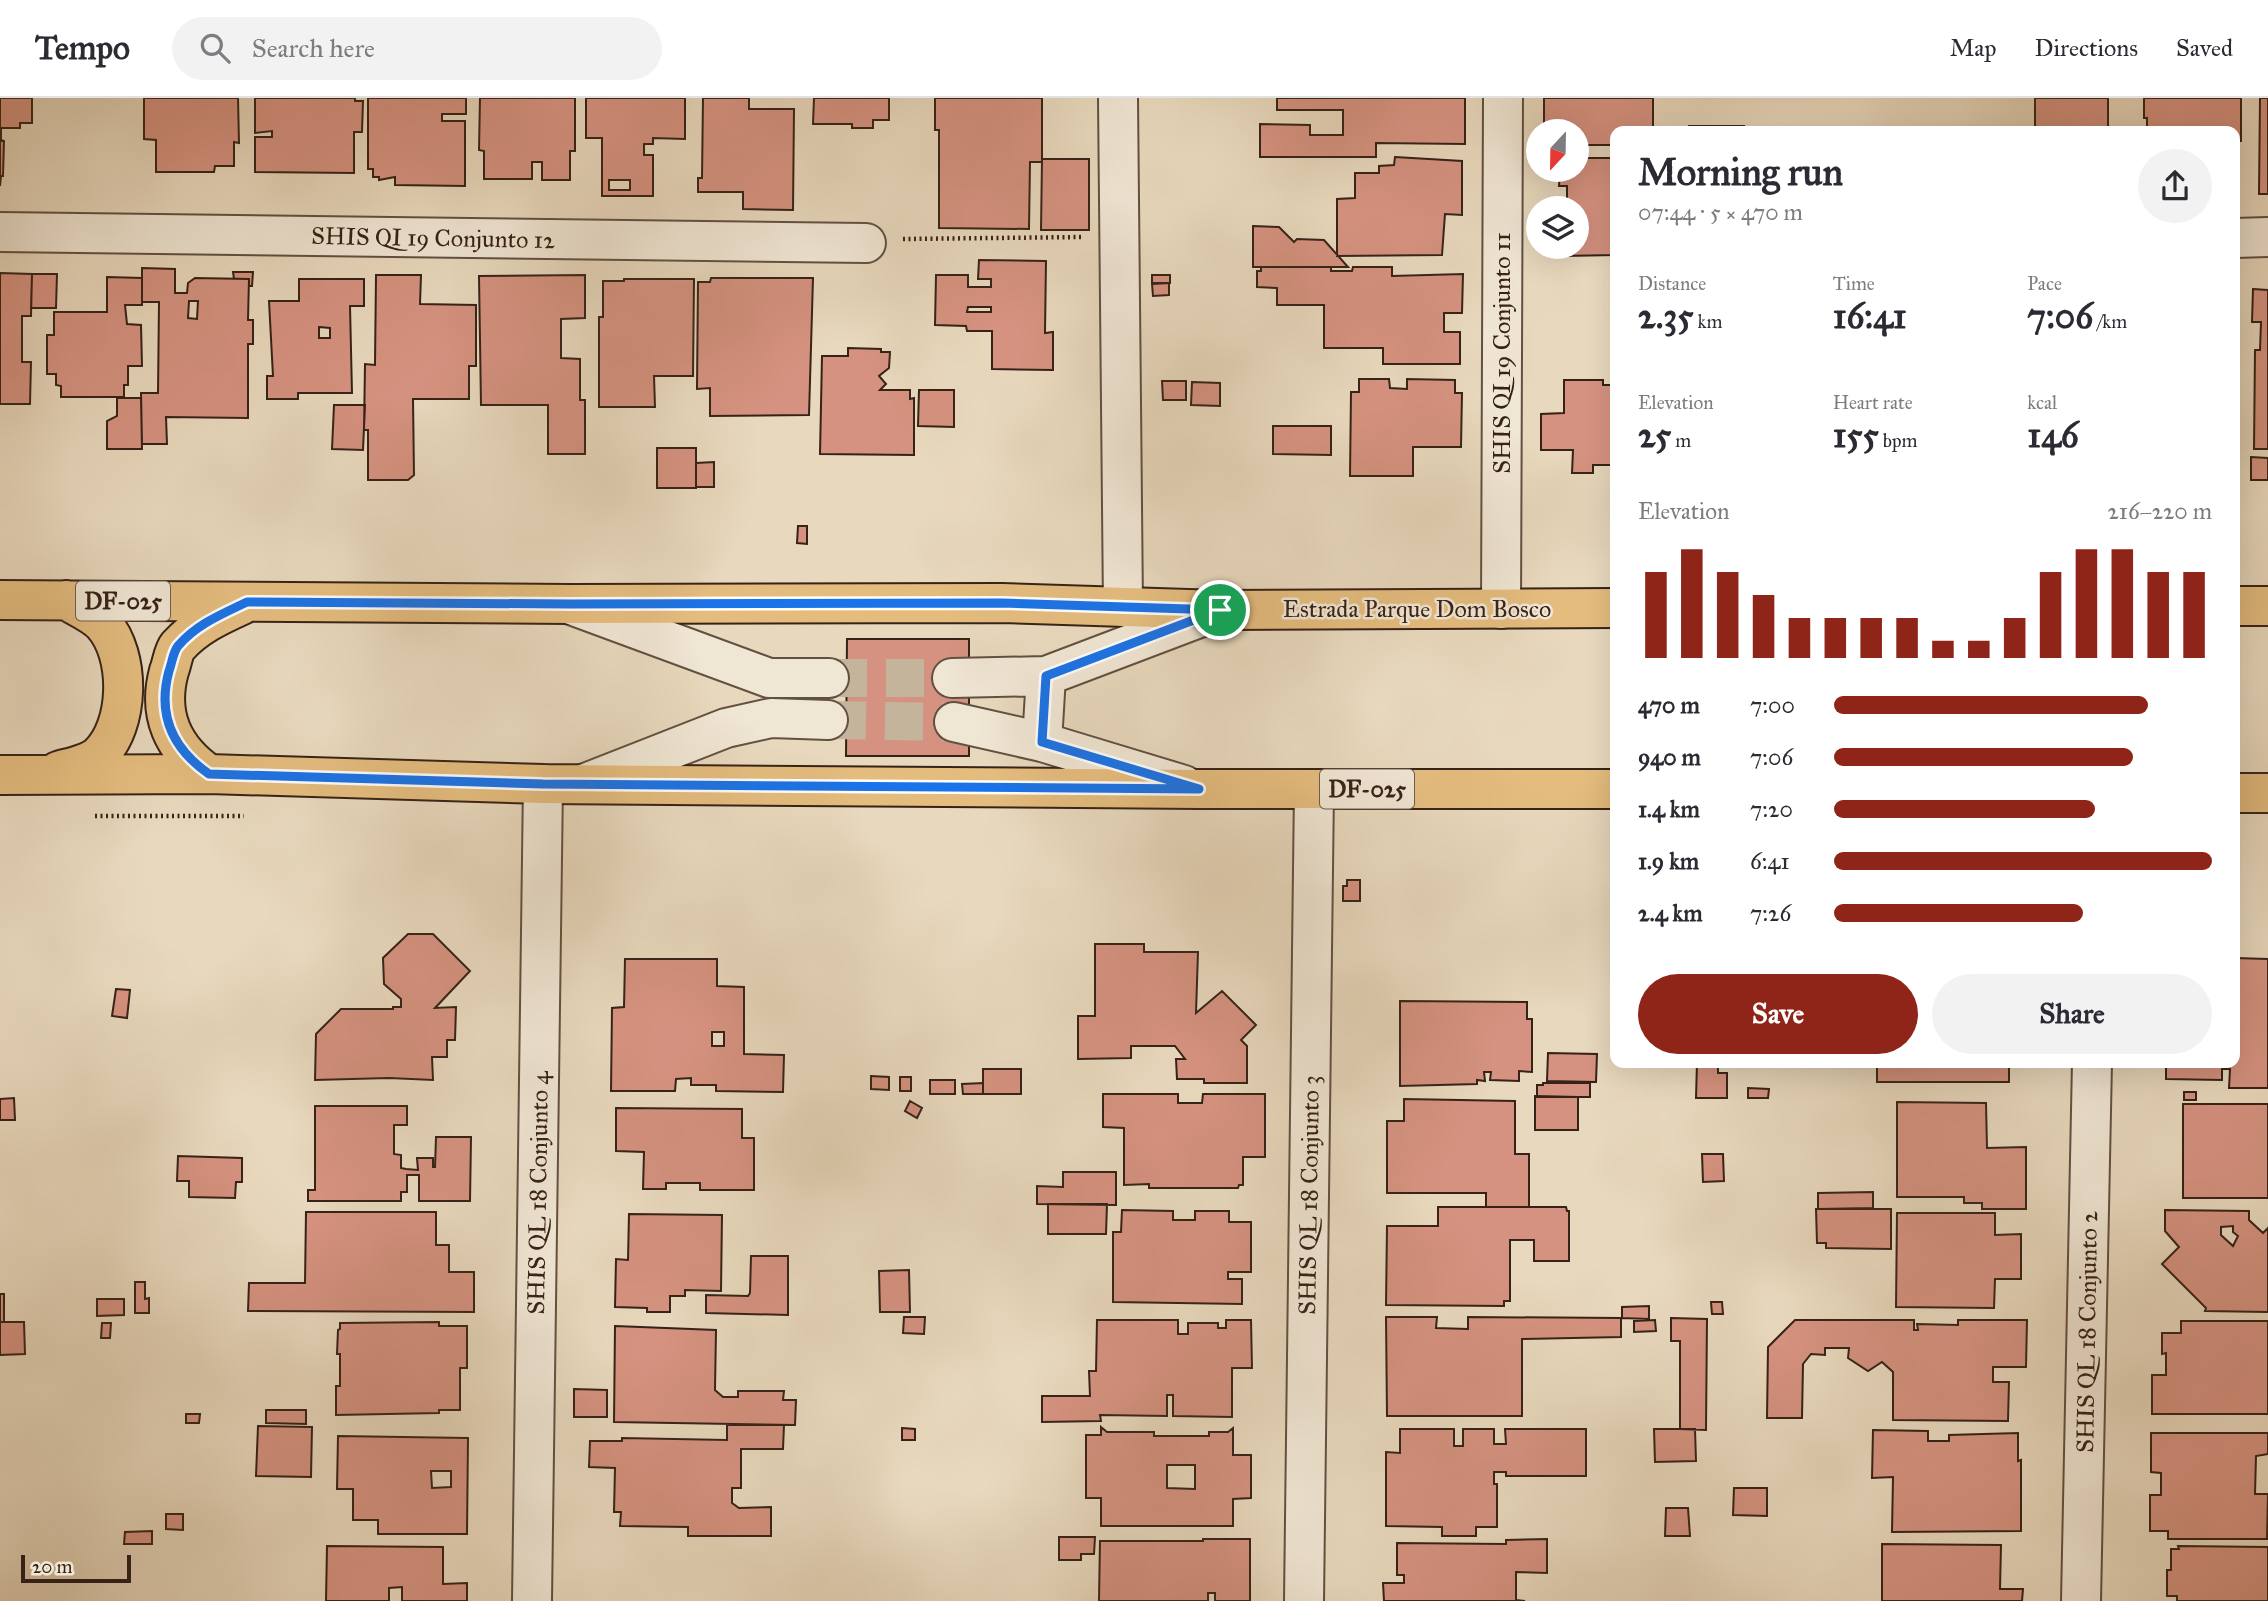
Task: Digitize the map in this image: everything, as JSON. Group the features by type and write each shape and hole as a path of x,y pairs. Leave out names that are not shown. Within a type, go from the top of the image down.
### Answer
{"main road":[{"name":"Estrada Parque Dom Bosco","path":"0,600 570,604 1002,603 1220,610 1610,608"},
{"path":"43,775 98,756 115,734 124,698 119,652 102,623 66,600"},
{"path":"209,774 191,761 170,733 164,689 176,648 204,623 247,602"},
{"path":"2240,606 2268,606"},
{"name":"DF-025","path":"0,775 209,774 543,784 1610,789"},
{"path":"2240,793 2268,793"}],"street":[{"path":"1118,98 1123,607"},
{"name":"SHIS QI 19 Conjunto 11","path":"1501,609 1503,98"},
{"name":"SHIS QI 19 Conjunto 12","path":"0,232 866,243"},
{"path":"2240,237 2268,237"},
{"path":"570,604 769,678 829,678"},
{"path":"953,678 1046,676 1220,610"},
{"path":"1042,742 1046,676"},
{"path":"769,678 771,718"},
{"path":"583,784 726,728 771,718 828,720"},
{"path":"954,722 1042,742 1199,789"},
{"name":"SHIS QL 18 Conjunto 4","path":"532,1601 543,784"},
{"name":"SHIS QL 18 Conjunto 3","path":"1304,1601 1314,789"},
{"name":"SHIS QL 18 Conjunto 2","path":"2081,1601 2092,1068"}],"path":[{"path":"866,243 899,239 1119,237"}],"building":[{"path":"0,98 32,98 32,123 20,123 20,128 1,128 1,140 4,141 3,176 0,186"},
{"path":"144,98 238,98 239,143 234,142 234,166 215,166 214,172 156,172 156,140 144,139"},
{"path":"255,98 355,98 355,101 363,101 362,132 354,132 354,173 255,172 255,137 272,137 272,131 255,133"},
{"path":"368,98 466,98 466,114 442,114 442,121 465,121 465,186 395,185 395,177 379,180 379,177 373,177 373,169 368,169"},
{"path":"480,98 575,98 575,151 570,151 570,180 542,180 542,162 532,162 532,179 484,179 484,151 479,150"},
{"path":"586,98 685,98 685,139 653,138 653,144 644,144 644,155 653,155 653,196 602,196 602,138 586,138","holes":["609,180 630,180 630,190 609,190"]},
{"path":"703,98 749,98 749,109 794,109 793,210 743,209 743,192 698,192 698,178 702,178"},
{"path":"814,98 889,98 889,120 873,120 873,128 852,128 852,124 813,124"},
{"path":"935,98 1042,98 1042,162 1030,162 1029,229 939,228 939,130 935,130"},
{"path":"1277,98 1465,98 1465,144 1376,143 1376,157 1260,157 1260,124 1310,125 1310,135 1343,135 1343,110 1277,110"},
{"path":"1544,98 1653,98 1653,126 1610,126 1610,145 1589,145 1589,119 1544,119"},
{"path":"2035,98 2108,98 2108,126 2035,126"},
{"path":"2144,98 2241,98 2241,141 2240,126 2147,126 2147,118 2144,118"},
{"path":"2260,98 2268,98 2268,194 2259,194"},
{"path":"1395,157 1462,161 1462,215 1445,214 1442,255 1337,256 1337,199 1355,198 1355,173 1379,173 1379,166 1394,165"},
{"path":"1589,158 1610,158 1610,255 1589,256 1589,196 1567,196 1567,186 1559,186 1559,182 1589,182"},
{"path":"1042,159 1089,159 1089,230 1041,230"},
{"path":"1253,226 1279,227 1294,242 1297,239 1324,240 1348,267 1253,267"},
{"path":"979,260 1046,261 1045,333 1053,332 1053,370 992,369 992,331 967,331 966,326 935,325 936,275 968,275 968,287 991,287 991,279 978,279","holes":["968,307 991,307 991,312 967,312"]},
{"path":"1261,267 1331,267 1331,271 1352,271 1353,267 1392,267 1392,276 1463,274 1462,313 1444,313 1444,332 1460,332 1460,364 1383,364 1383,348 1324,348 1324,305 1277,305 1277,288 1257,287 1257,271 1261,271"},
{"path":"142,268 175,269 175,293 187,293 188,283 195,278 249,279 248,320 253,320 253,344 248,344 248,418 166,417 167,444 142,444 141,393 158,393 159,302 142,302","holes":["189,301 198,301 197,319 188,318"]},
{"path":"233,272 253,272 252,286 249,286 249,279 234,279"},
{"path":"0,273 32,274 31,316 22,316 22,362 31,362 30,404 0,404"},
{"path":"32,274 57,274 56,308 31,308"},
{"path":"376,275 421,275 420,304 476,305 476,366 469,366 469,399 413,399 414,475 408,480 368,480 368,430 364,430 365,364 375,365"},
{"path":"585,275 585,318 561,319 561,358 580,359 580,400 585,400 585,454 548,454 548,405 481,405 479,276"},
{"path":"1152,275 1170,275 1170,283 1152,283"},
{"path":"107,277 142,278 142,305 125,305 127,324 141,325 142,366 128,366 128,385 124,385 124,397 61,397 61,386 56,385 56,374 47,374 47,335 54,335 54,312 107,312"},
{"path":"711,278 813,278 809,415 710,416 710,388 697,389 698,282 710,282"},
{"path":"299,279 364,279 364,306 350,306 352,393 298,393 298,399 267,399 267,376 273,376 269,301 299,301","holes":["319,327 330,328 330,338 319,338"]},
{"path":"694,279 693,376 654,376 655,407 599,407 599,317 603,317 603,281"},
{"path":"1169,283 1169,295 1153,296 1152,284"},
{"path":"2253,289 2268,290 2268,449 2254,449 2255,350 2260,350 2261,322 2252,322"},
{"path":"848,348 881,349 881,352 890,352 889,368 879,376 886,384 880,390 910,390 910,399 914,398 914,455 820,454 822,356 848,356"},
{"path":"1359,379 1389,379 1390,388 1407,389 1407,379 1455,380 1455,393 1462,393 1461,447 1413,447 1413,476 1350,476 1351,392 1359,392"},
{"path":"1564,380 1603,380 1603,385 1610,385 1610,465 1593,465 1593,473 1572,473 1573,450 1541,450 1541,414 1564,413"},
{"path":"1162,381 1186,381 1186,400 1163,400"},
{"path":"1192,382 1220,383 1220,406 1191,405"},
{"path":"919,390 954,390 954,427 918,426"},
{"path":"117,398 141,398 142,449 107,449 107,421 117,416"},
{"path":"334,405 365,405 363,450 332,449"},
{"path":"1273,426 1331,426 1331,455 1273,454"},
{"path":"657,448 696,448 696,488 657,488"},
{"path":"2251,457 2268,458 2268,480 2251,480"},
{"path":"714,462 714,487 696,487 696,463"},
{"path":"798,526 807,526 807,544 797,543"},
{"path":"847,639 969,639 969,756 846,756"},
{"path":"1347,880 1360,880 1360,901 1343,901 1343,886 1347,886"},
{"path":"408,934 433,934 470,971 435,1008 456,1007 455,1040 447,1040 447,1057 432,1057 433,1080 315,1080 316,1034 341,1009 401,1007 401,999 384,984 383,958"},
{"path":"1095,944 1144,944 1144,952 1198,952 1196,1013 1222,991 1256,1025 1241,1040 1247,1046 1247,1083 1204,1083 1204,1079 1177,1079 1176,1059 1185,1059 1175,1046 1131,1046 1131,1058 1078,1059 1078,1016 1095,1016"},
{"path":"2240,958 2268,959 2268,1088 2229,1088 2230,1069 2222,1069 2222,1080 2166,1079 2166,1068 2240,1068"},
{"path":"625,959 717,959 717,986 744,987 744,1054 784,1055 783,1092 716,1091 716,1085 691,1085 691,1078 676,1079 675,1091 611,1091 612,1008 624,1007","holes":["712,1032 724,1032 724,1046 712,1046"]},
{"path":"116,989 130,990 127,1018 112,1016"},
{"path":"1400,1001 1527,1002 1527,1019 1532,1019 1532,1072 1519,1071 1519,1081 1490,1080 1491,1072 1484,1072 1485,1081 1477,1080 1477,1084 1400,1086"},
{"path":"1548,1053 1597,1054 1596,1082 1547,1081"},
{"path":"1697,1068 1718,1068 1718,1073 1727,1073 1727,1098 1696,1098"},
{"path":"1877,1068 2009,1068 2009,1082 1877,1082"},
{"path":"983,1069 1021,1069 1021,1094 983,1094"},
{"path":"871,1076 889,1077 889,1090 871,1089"},
{"path":"900,1077 911,1077 911,1091 900,1091"},
{"path":"930,1080 955,1080 955,1094 930,1094"},
{"path":"983,1083 983,1094 963,1094 962,1084"},
{"path":"1590,1083 1590,1097 1537,1097 1537,1085"},
{"path":"1748,1088 1769,1089 1768,1098 1748,1098"},
{"path":"2184,1092 2196,1092 2196,1100 2184,1100"},
{"path":"1103,1094 1178,1094 1178,1103 1202,1103 1203,1094 1265,1094 1265,1157 1243,1157 1243,1185 1238,1188 1149,1188 1149,1184 1124,1185 1124,1128 1103,1127"},
{"path":"1535,1096 1578,1097 1578,1130 1535,1130"},
{"path":"14,1098 15,1120 0,1120 0,1099"},
{"path":"1404,1099 1515,1101 1515,1154 1529,1154 1529,1207 1486,1207 1486,1193 1387,1193 1387,1121 1404,1121"},
{"path":"910,1101 922,1108 917,1118 905,1111"},
{"path":"1897,1102 1986,1103 1987,1148 2026,1147 2026,1209 1982,1209 1982,1203 1964,1203 1964,1197 1897,1197"},
{"path":"2183,1104 2268,1104 2268,1198 2183,1198"},
{"path":"315,1106 407,1106 407,1125 394,1125 394,1154 401,1155 401,1168 406,1169 418,1170 417,1158 433,1158 435,1167 436,1137 471,1137 470,1201 419,1201 419,1175 407,1175 407,1192 401,1192 401,1201 308,1201 308,1190 315,1190"},
{"path":"616,1108 742,1109 742,1138 754,1138 754,1190 700,1190 700,1183 666,1183 666,1189 643,1189 644,1152 616,1151"},
{"path":"1702,1154 1723,1154 1724,1181 1703,1182"},
{"path":"178,1156 242,1158 242,1182 236,1182 235,1198 189,1197 189,1181 177,1181"},
{"path":"1063,1172 1116,1172 1116,1205 1037,1204 1037,1186 1063,1187"},
{"path":"1873,1192 1873,1208 1818,1209 1818,1193"},
{"path":"1048,1204 1107,1204 1106,1234 1048,1234"},
{"path":"1438,1207 1566,1207 1569,1211 1569,1261 1534,1261 1534,1240 1510,1240 1510,1301 1504,1301 1504,1306 1386,1305 1387,1226 1438,1226"},
{"path":"1816,1209 1891,1209 1891,1249 1826,1248 1826,1243 1817,1243"},
{"path":"1122,1210 1173,1211 1173,1220 1195,1220 1195,1211 1229,1211 1229,1222 1251,1222 1251,1272 1228,1272 1228,1279 1242,1279 1242,1304 1113,1302 1113,1232 1121,1232"},
{"path":"2165,1210 2249,1211 2249,1220 2263,1233 2268,1228 2268,1312 2205,1311 2206,1308 2162,1264 2179,1247 2165,1231","holes":["2233,1226 2233,1232 2238,1236 2233,1246 2221,1235 2221,1227"]},
{"path":"306,1212 436,1212 436,1245 449,1245 449,1272 474,1272 474,1312 248,1311 249,1283 305,1283"},
{"path":"1897,1213 1995,1213 1995,1235 2021,1234 2021,1279 1995,1279 1994,1308 1896,1307"},
{"path":"629,1214 722,1215 721,1291 685,1290 685,1296 670,1296 670,1312 615,1307 616,1259 628,1260"},
{"path":"751,1256 788,1256 788,1315 706,1313 706,1295 748,1296"},
{"path":"909,1270 910,1312 880,1312 879,1271"},
{"path":"135,1282 145,1282 145,1299 149,1298 149,1313 135,1313"},
{"path":"0,1294 4,1294 4,1322 0,1322"},
{"path":"97,1299 124,1299 124,1315 97,1316"},
{"path":"1711,1302 1722,1302 1723,1314 1712,1314"},
{"path":"1649,1306 1649,1319 1622,1318 1622,1307"},
{"path":"904,1317 925,1317 924,1334 903,1333"},
{"path":"1386,1317 1437,1317 1436,1328 1468,1329 1468,1317 1621,1318 1621,1337 1522,1339 1522,1416 1387,1416"},
{"path":"1671,1318 1707,1319 1706,1430 1680,1429 1680,1341 1671,1341"},
{"path":"1097,1320 1178,1320 1178,1334 1188,1334 1188,1323 1218,1323 1218,1328 1226,1328 1226,1320 1251,1320 1252,1368 1232,1368 1232,1417 1173,1416 1173,1395 1167,1395 1167,1416 1100,1415 1101,1421 1042,1422 1042,1396 1090,1396 1089,1371 1096,1371"},
{"path":"1655,1320 1656,1331 1634,1332 1634,1321"},
{"path":"1795,1320 1914,1320 1914,1330 1918,1330 1917,1324 1958,1325 1958,1320 2027,1320 2026,1367 1993,1367 1993,1382 2009,1382 2008,1421 1893,1420 1893,1372 1882,1362 1868,1371 1848,1358 1849,1348 1825,1348 1825,1355 1811,1354 1803,1364 1802,1418 1767,1418 1768,1347"},
{"path":"2181,1321 2268,1321 2268,1414 2152,1414 2152,1375 2166,1375 2162,1333 2181,1333"},
{"path":"0,1322 24,1322 25,1354 0,1355"},
{"path":"439,1322 439,1326 467,1326 467,1368 460,1368 460,1410 439,1410 439,1413 336,1415 336,1386 340,1386 340,1354 337,1354 340,1323"},
{"path":"102,1323 111,1323 110,1338 101,1338"},
{"path":"615,1326 716,1330 715,1390 723,1397 738,1397 738,1391 784,1391 783,1400 796,1400 795,1425 614,1422"},
{"path":"574,1389 607,1390 607,1417 574,1417"},
{"path":"266,1410 306,1410 306,1424 266,1423"},
{"path":"186,1414 200,1414 199,1423 186,1423"},
{"path":"727,1425 784,1425 783,1449 741,1449 741,1488 732,1488 732,1503 739,1508 771,1507 771,1536 688,1536 688,1527 620,1526 621,1512 614,1512 615,1468 589,1467 590,1441 622,1441 622,1438 727,1440"},
{"path":"258,1426 312,1427 311,1477 256,1476"},
{"path":"1101,1427 1107,1432 1154,1432 1154,1436 1209,1436 1209,1432 1228,1432 1233,1428 1233,1455 1251,1455 1251,1498 1233,1499 1233,1526 1101,1526 1101,1498 1086,1498 1086,1435 1101,1435","holes":["1167,1465 1195,1465 1195,1489 1167,1488"]},
{"path":"902,1428 915,1429 915,1440 902,1440"},
{"path":"1400,1429 1454,1429 1454,1446 1463,1446 1463,1429 1494,1429 1494,1444 1506,1444 1505,1429 1586,1429 1586,1476 1506,1476 1506,1472 1494,1472 1494,1484 1497,1484 1497,1527 1476,1527 1476,1536 1442,1536 1442,1527 1386,1526 1386,1452 1400,1453"},
{"path":"1654,1429 1695,1429 1696,1461 1655,1462"},
{"path":"1873,1430 1928,1431 1928,1441 1949,1441 1949,1435 2018,1433 2018,1461 2021,1460 2021,1531 1892,1532 1893,1477 1872,1478"},
{"path":"2151,1433 2268,1433 2268,1454 2256,1456 2255,1494 2268,1494 2267,1539 2168,1539 2168,1531 2150,1531 2150,1495 2161,1495 2161,1473 2151,1472"},
{"path":"338,1436 468,1438 467,1534 378,1534 378,1520 353,1520 353,1489 337,1489","holes":["431,1471 451,1471 451,1487 432,1488"]},
{"path":"1734,1488 1767,1488 1767,1516 1733,1515"},
{"path":"1666,1508 1688,1508 1690,1536 1665,1536"},
{"path":"166,1514 183,1514 183,1530 166,1529"},
{"path":"152,1531 152,1544 124,1544 125,1532"},
{"path":"1059,1537 1095,1537 1094,1554 1081,1554 1081,1560 1059,1560"},
{"path":"1250,1539 1250,1601 1215,1601 1215,1593 1208,1593 1208,1601 1099,1601 1100,1541"},
{"path":"1547,1539 1547,1573 1516,1572 1516,1600 1525,1601 1384,1601 1383,1583 1404,1583 1404,1575 1397,1575 1397,1543 1506,1544 1506,1540"},
{"path":"1882,1544 2001,1545 2000,1589 2023,1589 2022,1601 1882,1601"},
{"path":"327,1546 443,1547 443,1584 467,1583 467,1601 402,1601 402,1587 389,1588 389,1601 326,1601"},
{"path":"2178,1546 2268,1547 2268,1601 2177,1601 2177,1596 2167,1596 2167,1570 2171,1570 2171,1549 2179,1549"}],"tunnel":[{"path":"829,678 952,678"},
{"path":"828,720 954,722"}],"route":[{"path":"247,602 1002,603 1220,610 1046,676 1042,742 1199,789 543,784 209,774 191,761 170,733 164,689 176,648 204,623 247,602"}]}
